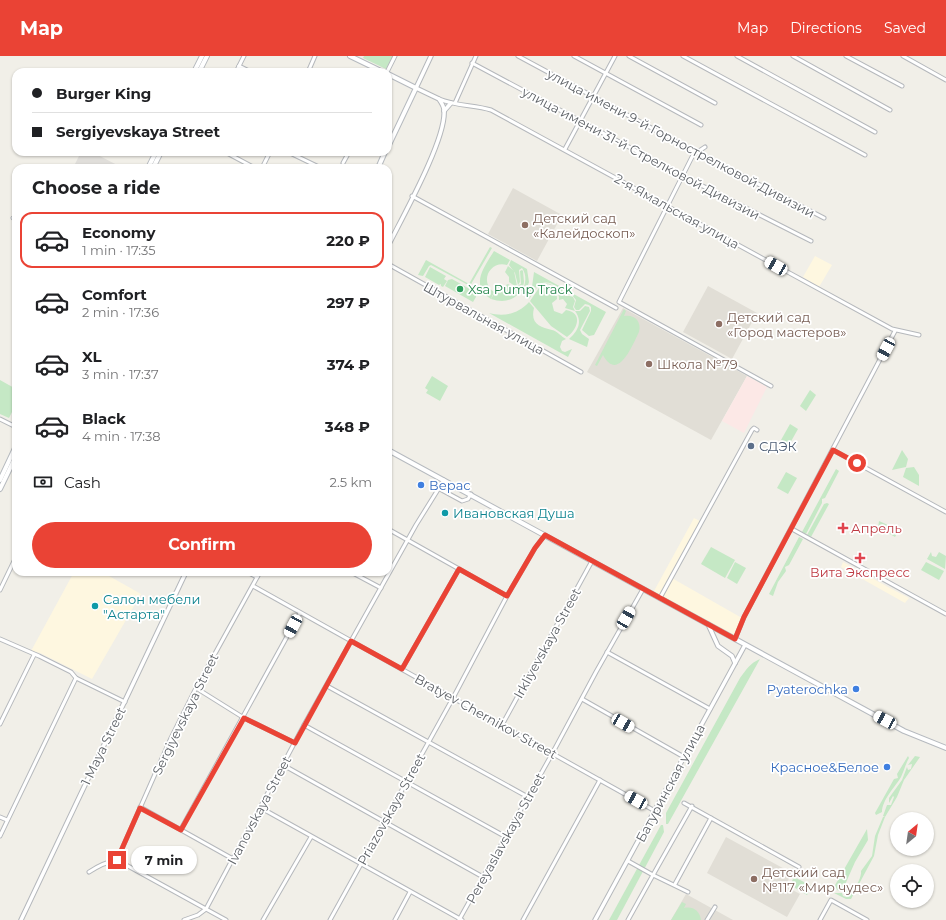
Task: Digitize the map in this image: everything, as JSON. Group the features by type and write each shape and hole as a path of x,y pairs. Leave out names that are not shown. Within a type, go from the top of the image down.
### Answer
{"main road":[{"path":"196,68 202,56"},
{"path":"201,68 207,56"},
{"path":"350,56 375,68"},
{"path":"392,75 416,88 392,138"},
{"path":"392,452 904,731 946,748"},
{"path":"0,480 12,462"},
{"path":"0,490 12,463"}],"street":[{"path":"243,68 239,66 244,56"},
{"path":"310,68 315,56"},
{"path":"390,68 395,56"},
{"path":"392,238 437,142 441,129 444,111 439,99 416,88 431,56"},
{"path":"444,111 453,103 476,56"},
{"name":"улица имени 9-й Горнострелковой Дивизии","path":"518,56 696,152 824,218"},
{"path":"574,56 701,125"},
{"path":"565,149 615,56"},
{"path":"629,56 715,103"},
{"path":"683,56 865,155"},
{"path":"738,56 875,132"},
{"path":"793,56 890,110"},
{"path":"846,56 902,86"},
{"path":"903,56 946,80"},
{"name":"улица имени 31-й Стрелковой Дивизии","path":"472,63 683,176 811,241"},
{"name":"2-я Ямальская улица","path":"439,99 453,103 478,106 491,110 895,330 918,335"},
{"path":"705,147 696,152 667,205 619,302 771,386"},
{"path":"232,156 247,164"},
{"path":"296,156 312,164"},
{"path":"343,162 347,156"},
{"path":"412,196 616,308"},
{"name":"Штурвальная улица","path":"392,266 580,372"},
{"path":"735,639 744,617 792,529 895,330"},
{"path":"0,419 12,425"},
{"path":"660,598 752,430 754,428 758,430"},
{"path":"833,450 946,512"},
{"name":"Ivanovskaya Street","path":"392,568 444,480"},
{"path":"438,488 462,501 468,499 471,494"},
{"path":"792,529 946,614"},
{"path":"392,531 507,596"},
{"name":"Priazovskaya Street","path":"330,920 453,698 507,596 535,548 545,535"},
{"name":"Irkliyevskaya Street","path":"502,725 592,561"},
{"path":"0,590 12,565"},
{"path":"402,669 459,569"},
{"name":"1 Maya Street","path":"21,920 184,576"},
{"path":"359,576 381,588"},
{"name":"Ivanovskaya Street","path":"206,909 304,725 388,576"},
{"name":"Sergiyevskaya Street","path":"117,860 171,738 196,688 257,577"},
{"name":"Bratyev Chernikov Street","path":"253,586 655,811"},
{"name":"Pereyaslavskaya Street","path":"460,920 643,589"},
{"path":"181,830 244,718 300,613"},
{"path":"708,624 718,646 732,656 735,664"},
{"path":"0,639 71,672 76,678 125,702"},
{"name":"Батуринская улица","path":"595,920 745,645"},
{"path":"607,652 710,709"},
{"path":"0,724 34,655"},
{"path":"0,836 76,678"},
{"path":"327,686 528,797"},
{"path":"196,688 244,718 295,743"},
{"path":"582,699 684,757"},
{"path":"304,725 506,837"},
{"path":"283,765 483,877"},
{"path":"523,920 600,780"},
{"path":"684,803 799,867"},
{"path":"628,920 691,806"},
{"path":"140,808 233,859"},
{"path":"261,808 460,920"},
{"path":"0,817 7,820"},
{"path":"675,884 711,818"},
{"path":"263,920 311,837"},
{"path":"89,872 106,862 117,860 226,920"},
{"path":"628,861 669,884 675,884 688,892"},
{"path":"395,920 410,892"},
{"path":"820,920 831,900 867,920"},
{"path":"708,920 715,907"},
{"path":"184,920 198,915 206,909"}],"shaded area":[{"path":"79,156 100,156 115,164 75,164"},
{"name":"Детский сад «Калейдоскоп»","path":"513,188 562,215 537,261 488,234"},
{"path":"815,256 832,265 819,287 803,277"},
{"name":"Детский сад «Город мастеров»","path":"708,286 757,313 732,359 683,332"},
{"name":"Школа №79","path":"623,308 747,376 711,440 587,372"},
{"path":"747,376 767,387 744,433 722,421"},
{"path":"694,518 700,521 670,577 742,618 736,635 733,636 655,593 654,591"},
{"path":"843,562 909,598 905,603 841,567"},
{"path":"72,576 109,576 141,594 92,679 40,653 31,651"},
{"name":"Детский сад №117 «Мир чудес»","path":"726,837 792,873 785,886 800,894 787,917 707,873"},
{"path":"686,894 733,920 671,920"}],"green space":[{"path":"364,56 393,56 387,68 363,58"},
{"path":"490,247 492,248 470,286 431,265 423,276 418,275 426,260 469,284"},
{"path":"494,251 510,260 507,265 501,264 496,266 488,273 487,283 494,292 491,299 484,294 480,282 483,269"},
{"path":"511,260 527,269 529,282 525,294 522,291 525,280 524,271 522,268 519,270 520,282 518,285 515,273 509,265"},
{"path":"508,266 514,271 517,286 521,284 520,271 523,271 524,282 522,291 509,282 509,277 505,272"},
{"path":"430,267 446,276 444,279 447,281 443,287 441,284 439,285 425,277"},
{"path":"534,272 606,312 594,335 589,336 582,330 591,311 591,307 585,304 579,310 576,310 574,307 576,300 572,295 563,294 552,284 544,283 540,284 528,297 527,296 532,287"},
{"name":"Xsa Pump Track","path":"452,279 475,292 476,297 473,302 445,286 448,280"},
{"path":"543,283 551,284 555,288 550,285 543,284 535,290 529,299 528,298 537,287"},
{"path":"508,284 520,292 511,299 504,301 491,299 498,286"},
{"path":"545,286 552,288 556,294 557,299 552,303 554,311 562,314 566,310 575,314 577,318 574,330 567,337 551,326 530,301 539,288"},
{"path":"557,291 560,294 573,297 575,301 573,307 575,311 565,308 567,304 563,299 559,300"},
{"path":"529,302 534,308 533,318 537,324 556,332 566,339 562,341 560,347 562,351 565,352 572,349 568,357 489,313 500,315 510,314 525,306"},
{"path":"585,306 589,307 590,311 580,330 582,334 589,339 587,347 569,339 577,330 579,323 579,319 575,311 580,311"},
{"path":"624,309 626,311 624,316 634,317 638,322 640,328 639,332 629,352 619,363 614,365 609,363 603,355 597,366 595,365"},
{"path":"432,376 448,386 440,401 426,393 428,390 425,388"},
{"path":"0,380 12,387 12,412 9,418 0,414"},
{"path":"810,390 816,395 806,411 800,406"},
{"path":"790,424 798,429 789,445 781,440"},
{"path":"902,450 908,459 906,467 892,470"},
{"path":"914,467 919,475 919,486 903,477 906,468"},
{"path":"836,469 839,471 825,498 822,499 822,503 806,534 802,532"},
{"path":"786,472 797,478 788,494 777,488"},
{"path":"824,504 829,504 811,537 807,535"},
{"path":"879,521 899,530 895,537 883,530 881,533 878,528"},
{"path":"799,537 803,539 789,565 785,567 786,571 778,582 773,596 769,594"},
{"path":"711,547 735,560 725,578 701,564"},
{"path":"931,552 932,556 936,557 939,552 946,556 945,569 927,559"},
{"path":"735,562 746,568 737,584 727,578"},
{"path":"926,562 944,571 939,580 921,570"},
{"path":"760,659 668,824 666,824 666,813 740,678 751,665"},
{"path":"908,756 909,758 901,777 886,798 882,812 876,815 875,813 894,779 898,778 897,774"},
{"path":"915,756 920,757 904,780 897,797 885,817 883,816 887,805 891,805 894,797 893,796 889,803 889,798 902,780 907,767 908,770 911,769 912,764 908,765"},
{"path":"883,817 885,817 878,835 874,856 851,899 846,899 834,893 842,893 843,896 847,897 849,894 843,893 843,891 846,888 852,890 854,889 861,876 861,871 872,856 875,836"},
{"path":"661,825 663,825 664,832 617,920 609,920"},
{"path":"867,829 868,840 855,862 844,887 840,891 837,890 837,888 835,890 834,887"},
{"path":"794,877 812,886 807,895 790,885"},
{"path":"682,902 686,904 684,908 696,910 701,920 671,920"}],"place":[{"name":"Детский сад «Калейдоскоп»","path":"525,225"},
{"name":"Xsa Pump Track","path":"460,289"},
{"name":"Детский сад «Город мастеров»","path":"719,324"},
{"name":"Школа №79","path":"649,364"},
{"name":"СДЭК","path":"751,446"},
{"name":"Верас","path":"421,485"},
{"name":"Ивановская Душа","path":"445,513"},
{"name":"Апрель","path":"843,528"},
{"name":"Вита Экспресс","path":"860,558"},
{"name":"Салон мебели \"Астарта\"","path":"95,606"},
{"name":"Pyaterochka","path":"856,689"},
{"name":"Красное&Белое","path":"887,767"},
{"name":"Детский сад №117 «Мир чудес»","path":"754,879"}],"route":[{"path":"117,860 140,808 181,830 244,718 295,743 351,641 402,669 459,569 507,596 535,548 545,535 735,639 740,630 744,617 833,450 857,463"}]}
